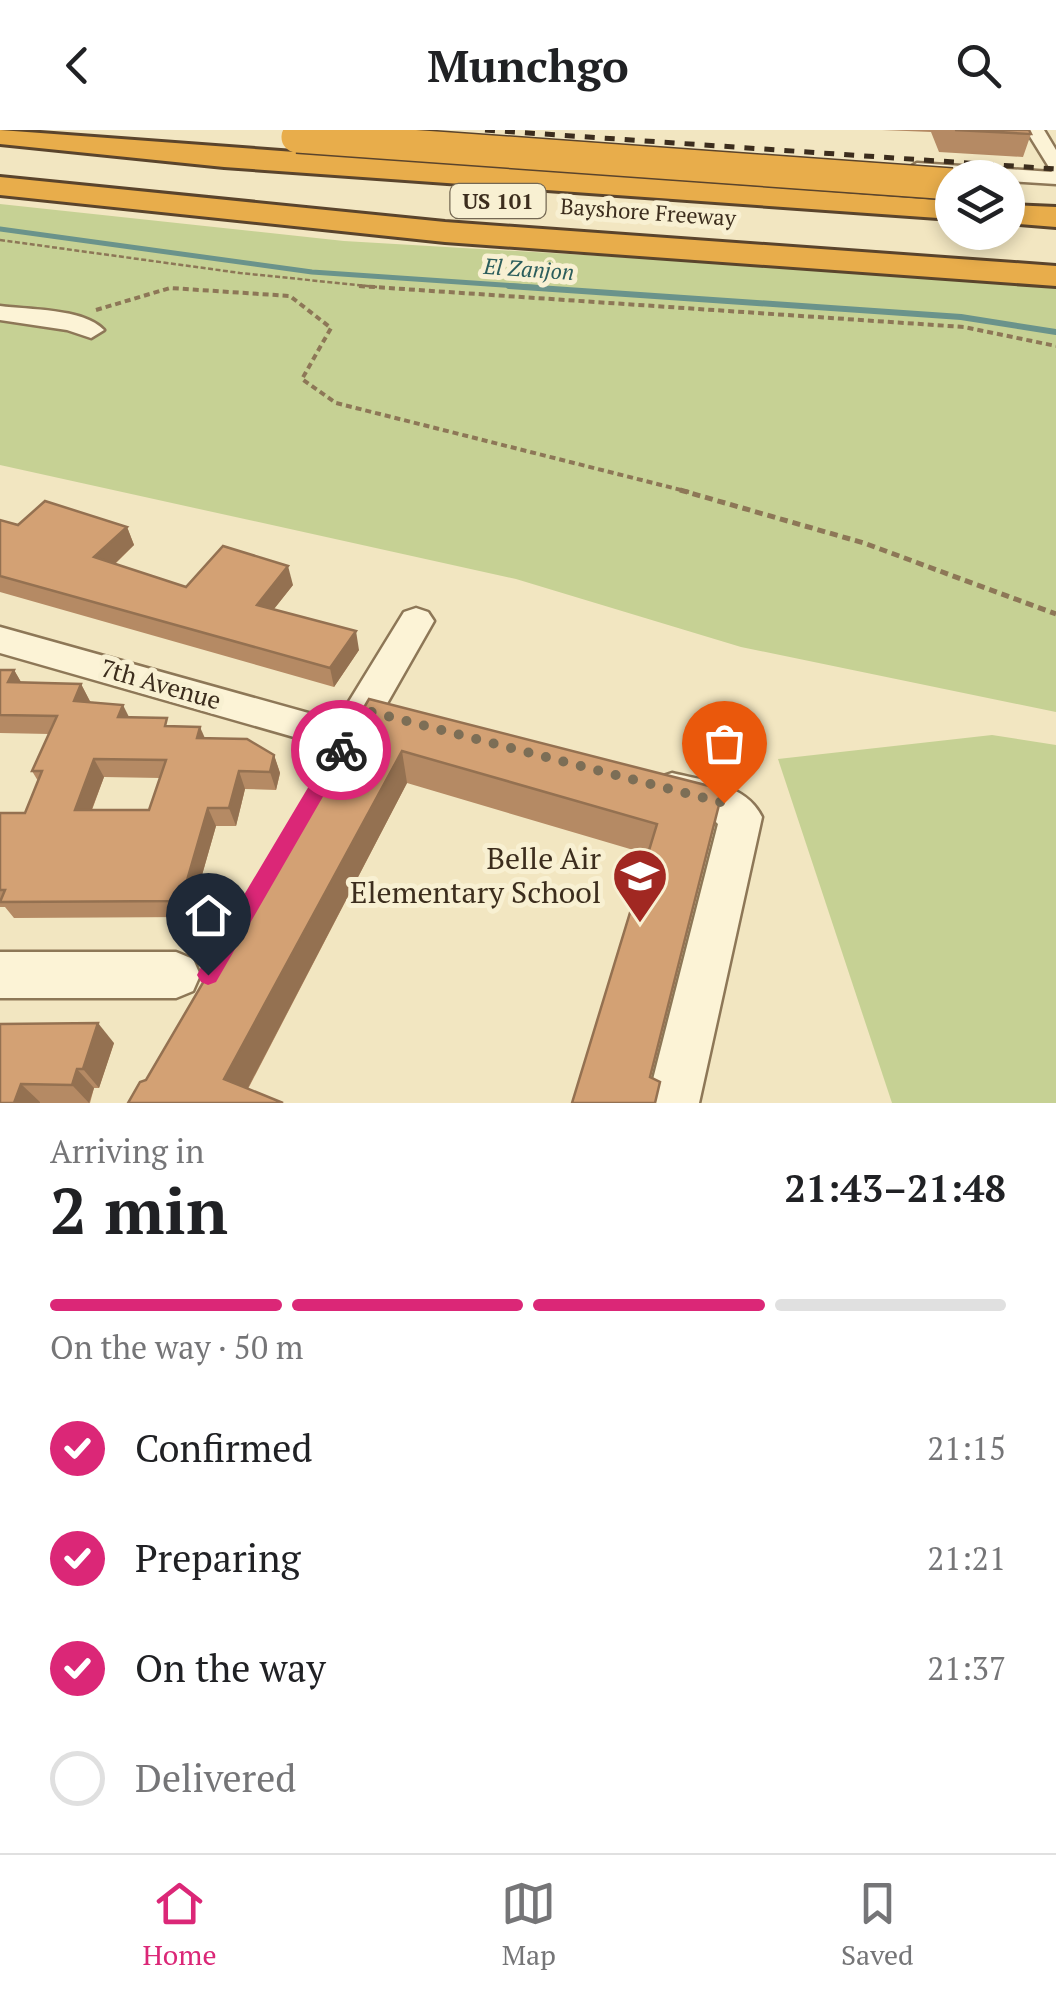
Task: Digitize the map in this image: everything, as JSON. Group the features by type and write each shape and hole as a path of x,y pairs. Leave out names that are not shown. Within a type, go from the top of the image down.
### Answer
{"highway":[{"path":"44,130 935,183"},
{"path":"190,130 285,143"},
{"path":"244,132 285,143"},
{"name":"Bayshore Freeway","path":"0,136 285,143 935,216"},
{"name":"Bayshore Freeway","path":"0,159 183,178 935,217"},
{"path":"0,182 309,207 935,245"},
{"path":"0,182 318,221 1056,276"},
{"path":"1025,206 1056,191"},
{"path":"0,203 250,231 908,266"},
{"path":"1025,215 1056,217"},
{"path":"1025,226 1056,246"}],"street":[{"path":"422,130 589,146 1056,178"},
{"path":"1036,130 1053,157"},
{"path":"0,313 81,326"},
{"name":"7th Avenue","path":"0,640 325,750 383,715 416,621"},
{"path":"629,778 724,803 741,817 673,1103"},
{"path":"0,975 195,980"}],"path":[{"path":"0,240 142,263 326,283 964,327 1056,346"},
{"path":"81,326 96,310 170,288 290,296 331,328 302,380 336,404 664,485 864,543 1056,614"}],"green space":[{"path":"0,204 344,241 809,268 1056,288 1056,712 741,647 516,579 0,465"},
{"path":"992,735 1056,745 1056,1103 892,1103 778,759"}],"building":[{"path":"955,130 1029,130 1031,134"},
{"path":"45,501 127,527 94,557 186,587 223,546 288,566 257,605 356,631 330,668 0,576 0,520 18,525"},
{"path":"0,670 14,670 8,682 81,684 74,701 123,705 118,717 167,718 165,726 200,727 197,738 247,739 274,755 270,772 239,771 229,808 208,808 181,901 0,902 5,890 0,890 0,813 25,813 42,771 32,771 57,716 0,715","holes":["94,759 166,760 149,810 75,810"]},
{"path":"369,699 717,788 722,793 650,1077 660,1082 655,1103 572,1103 657,824 402,751 224,1079 283,1103 128,1103 140,1082 146,1080"},
{"path":"98,1023 83,1069 77,1069 72,1085 21,1084 14,1103 0,1103 0,1024"}],"waterway":[{"name":"El Zanjon","path":"0,229 312,272 545,288"},
{"name":"El Zanjon","path":"509,286 961,317 1056,332"}],"railway":[{"path":"485,130 1056,169"}],"way so far":[{"path":"341,750 364,710 724,803"}],"place":[{"name":"Belle Air Elementary School","path":"640,925"}],"route":[{"path":"208,975 341,750"}]}
